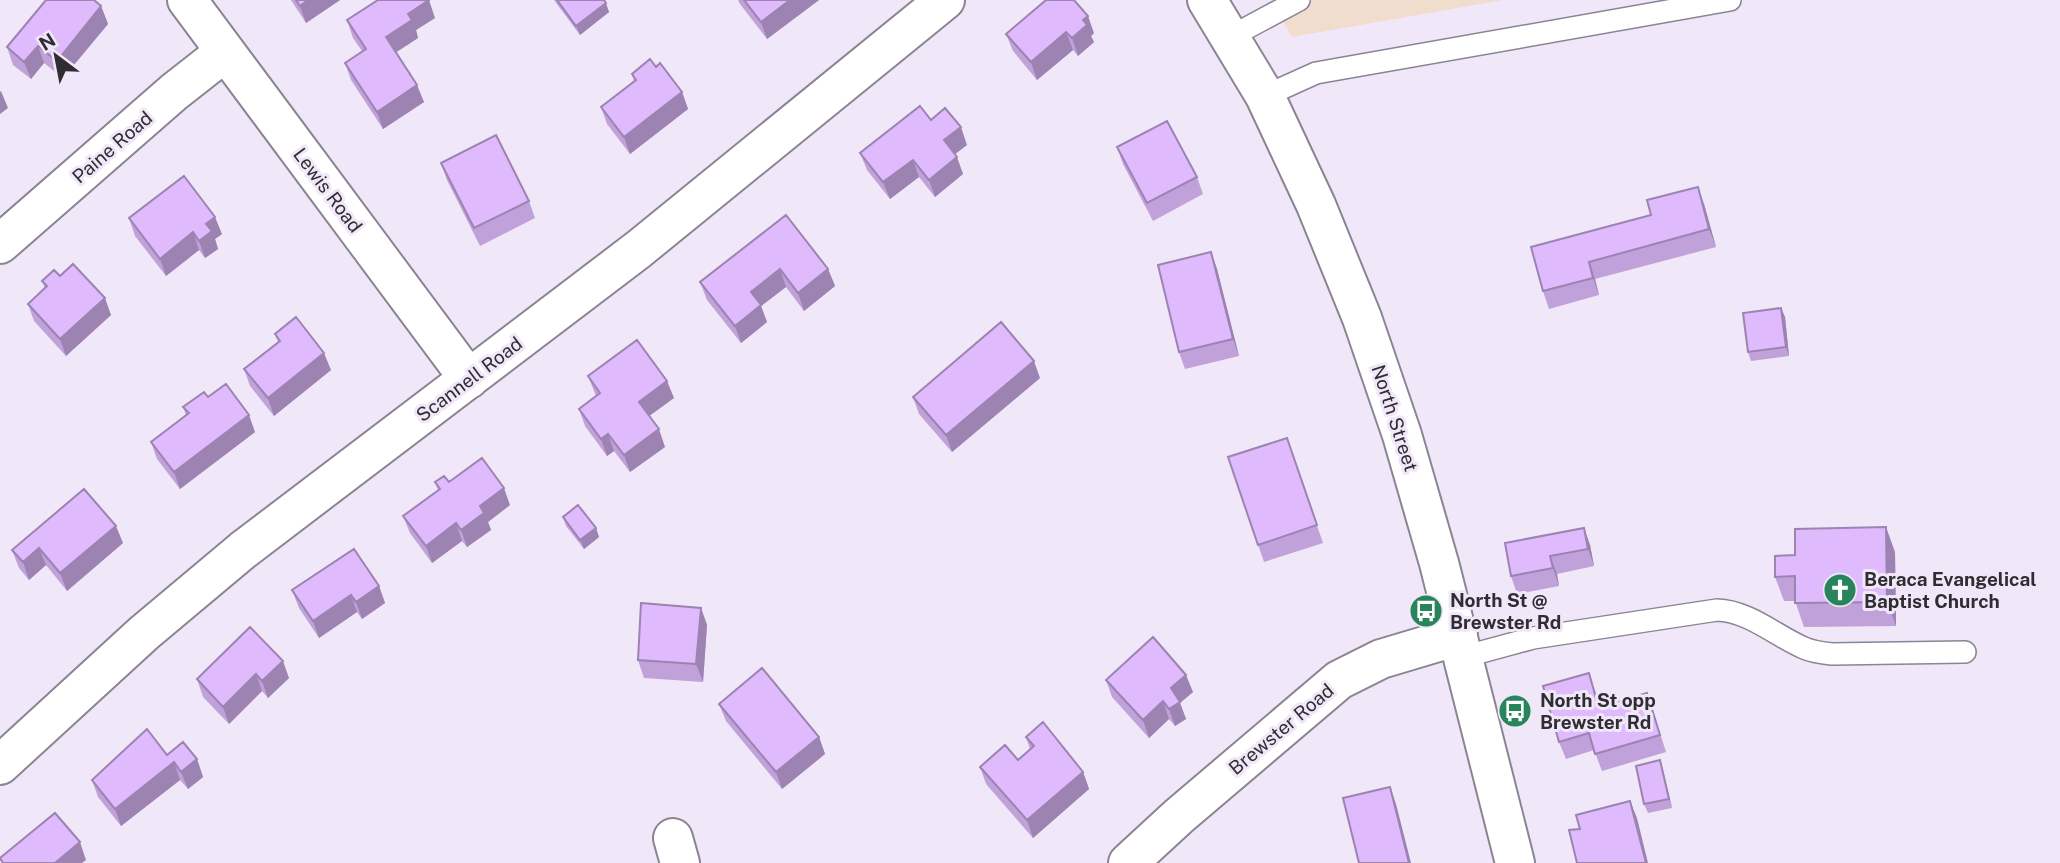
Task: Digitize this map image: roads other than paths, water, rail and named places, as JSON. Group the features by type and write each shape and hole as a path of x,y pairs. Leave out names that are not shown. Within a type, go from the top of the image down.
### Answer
{"street":[{"name":"Lewis Road","path":"187,0 469,379"},
{"name":"Scannell Road","path":"0,765 209,577 639,249 945,0"},
{"name":"North Street","path":"1207,0 1265,96 1316,205 1362,318 1402,435 1461,647 1515,863"},
{"name":"Paine Road","path":"0,244 174,92 225,52"},
{"name":"Brewster Road","path":"1128,863 1189,807 1339,680 1381,659 1461,647"}],"lane":[{"path":"1230,37 1298,0"},
{"path":"1265,96 1316,73 1730,0"},
{"path":"1461,647 1729,610 1815,652 1965,652"}],"place":[{"name":"Beraca Evangelical Baptist Church","path":"1840,590"},
{"name":"North St @ Brewster Rd","path":"1426,611"},
{"name":"North St opp Brewster Rd","path":"1515,711"}]}
